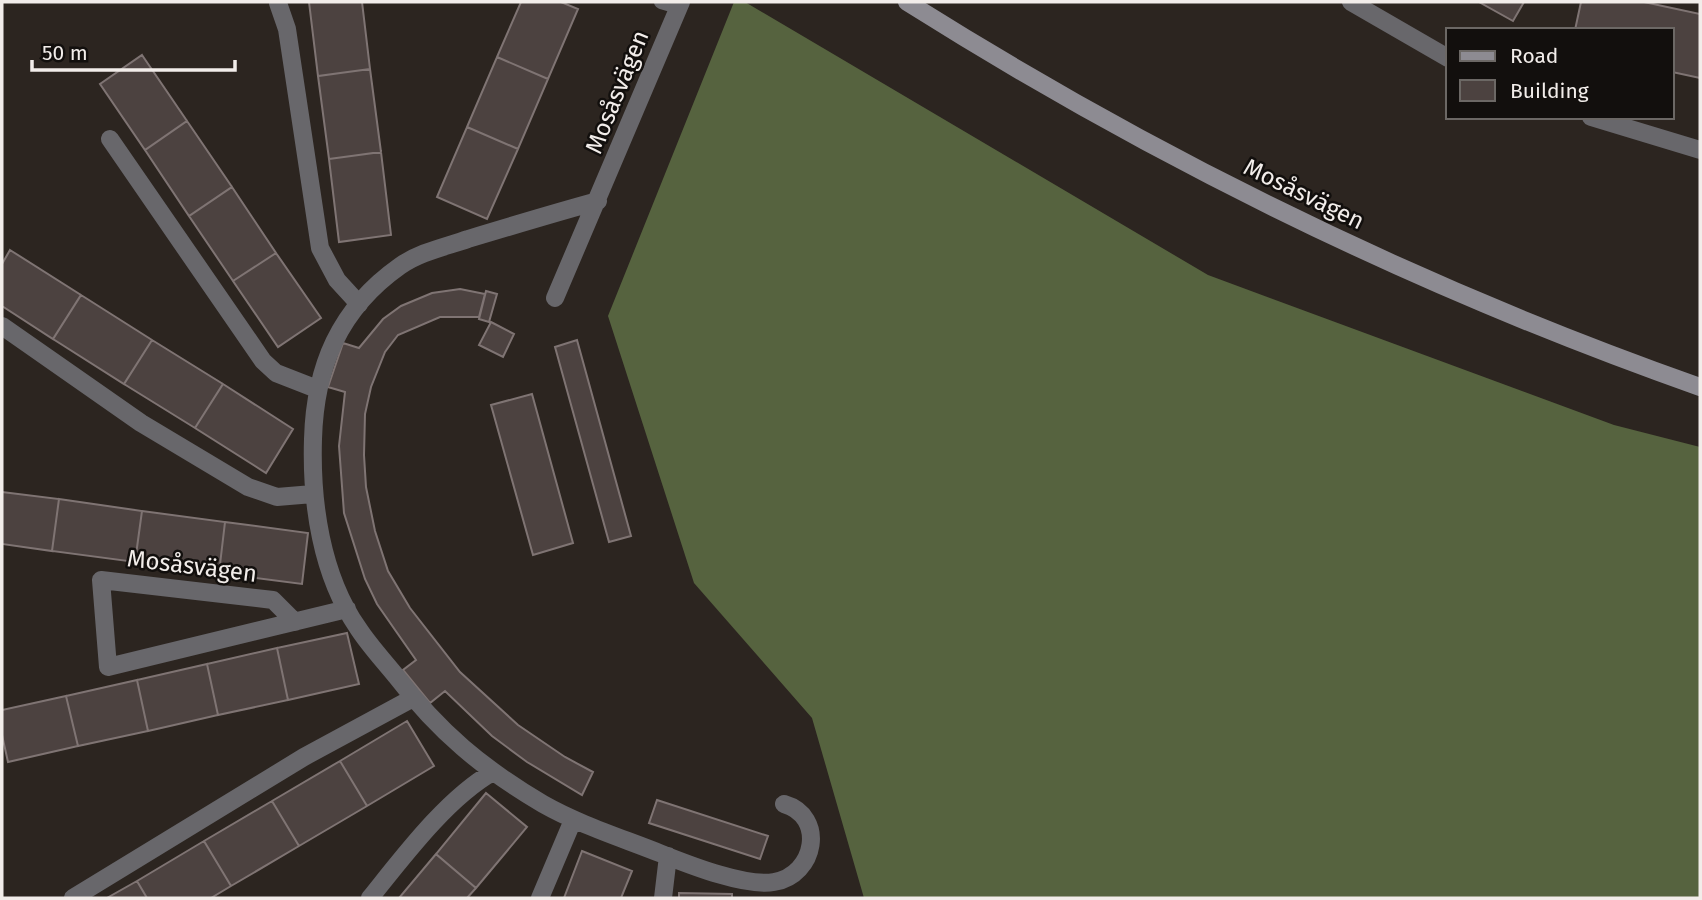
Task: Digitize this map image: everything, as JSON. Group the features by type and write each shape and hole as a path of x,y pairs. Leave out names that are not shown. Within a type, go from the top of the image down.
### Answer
{"main road":[{"name":"Mosåsvägen","path":"907,2 995,57 1165,153 1344,242 1544,330 1700,387"}],"street":[{"path":"1351,2 1446,57"},
{"path":"278,3 287,29 320,248 337,280 359,304"},
{"name":"Mosåsvägen","path":"555,298 598,201 673,4"},
{"path":"1598,119 1700,150"},
{"path":"110,139 263,360 276,373 317,389"},
{"path":"598,201 416,256 399,267 359,304 338,333 324,360 317,389 313,494 325,550 356,626 428,717 473,759 573,820 764,891 804,867 810,856 810,835 803,817 784,804"},
{"path":"2,326 141,423 248,487 277,497 313,494"},
{"name":"Mosåsvägen","path":"295,622 273,600 101,580 108,667 295,622 347,609"},
{"path":"73,898 304,757 413,698"},
{"path":"370,898 474,782 492,772"},
{"path":"540,898 573,820"},
{"path":"663,898 668,856"}],"green space":[{"path":"734,2 745,2 1208,275 1614,425 1700,447 1700,898 864,898 812,718 694,583 608,316"}],"building":[{"path":"309,2 362,2 370,69 318,76"},
{"path":"521,2 561,2 578,9 548,79 497,57"},
{"path":"1479,2 1524,2 1513,21"},
{"path":"1581,2 1644,2 1700,14 1700,78 1674,72 1674,28 1575,28"},
{"path":"142,55 187,121 145,150 100,84"},
{"path":"497,57 548,79 518,149 467,127"},
{"path":"370,69 381,152 329,159 318,76"},
{"path":"187,121 232,187 189,216 145,150"},
{"path":"467,127 518,149 487,219 437,197"},
{"path":"381,152 391,235 339,242 329,159"},
{"path":"232,187 276,253 233,281 189,216"},
{"path":"10,250 81,295 53,339 2,306 2,264"},
{"path":"276,253 321,318 278,347 233,281"},
{"path":"460,289 485,294 479,317 440,317 398,335 385,352 371,387 365,414 364,455 366,487 375,531 388,571 410,608 460,672 518,725 565,757 593,772 582,795 527,762 492,736 445,691 430,703 403,670 416,660 377,604 365,579 344,513 339,446 345,392 328,387 343,343 359,348 383,319 401,306 432,293"},
{"path":"486,291 497,294 489,322 479,319"},
{"path":"81,295 152,340 124,384 53,339"},
{"path":"491,322 514,334 503,357 479,345"},
{"path":"152,340 223,384 195,428 124,384"},
{"path":"577,340 631,536 609,542 555,347"},
{"path":"223,384 293,429 266,473 195,428"},
{"path":"532,394 573,543 533,555 491,405"},
{"path":"2,492 59,499 52,551 2,544"},
{"path":"59,499 142,511 135,562 52,551"},
{"path":"142,511 225,522 219,573 135,562"},
{"path":"225,522 308,533 302,584 219,573"},
{"path":"347,633 359,684 288,700 277,648"},
{"path":"277,648 288,700 218,715 207,664"},
{"path":"207,664 218,715 148,731 137,680"},
{"path":"137,680 148,731 78,746 66,696"},
{"path":"66,696 78,746 8,762 2,735 2,710"},
{"path":"407,721 434,766 367,806 340,761"},
{"path":"340,761 367,806 299,846 272,801"},
{"path":"486,793 527,827 476,888 436,854"},
{"path":"657,800 768,836 760,859 649,823"},
{"path":"272,801 299,846 231,886 204,841"},
{"path":"204,841 231,886 211,898 147,898 137,881"},
{"path":"582,851 632,871 621,898 564,898"},
{"path":"436,854 476,888 467,898 399,898"},
{"path":"137,881 147,898 107,898"},
{"path":"679,893 732,894 732,898 679,898"}]}
